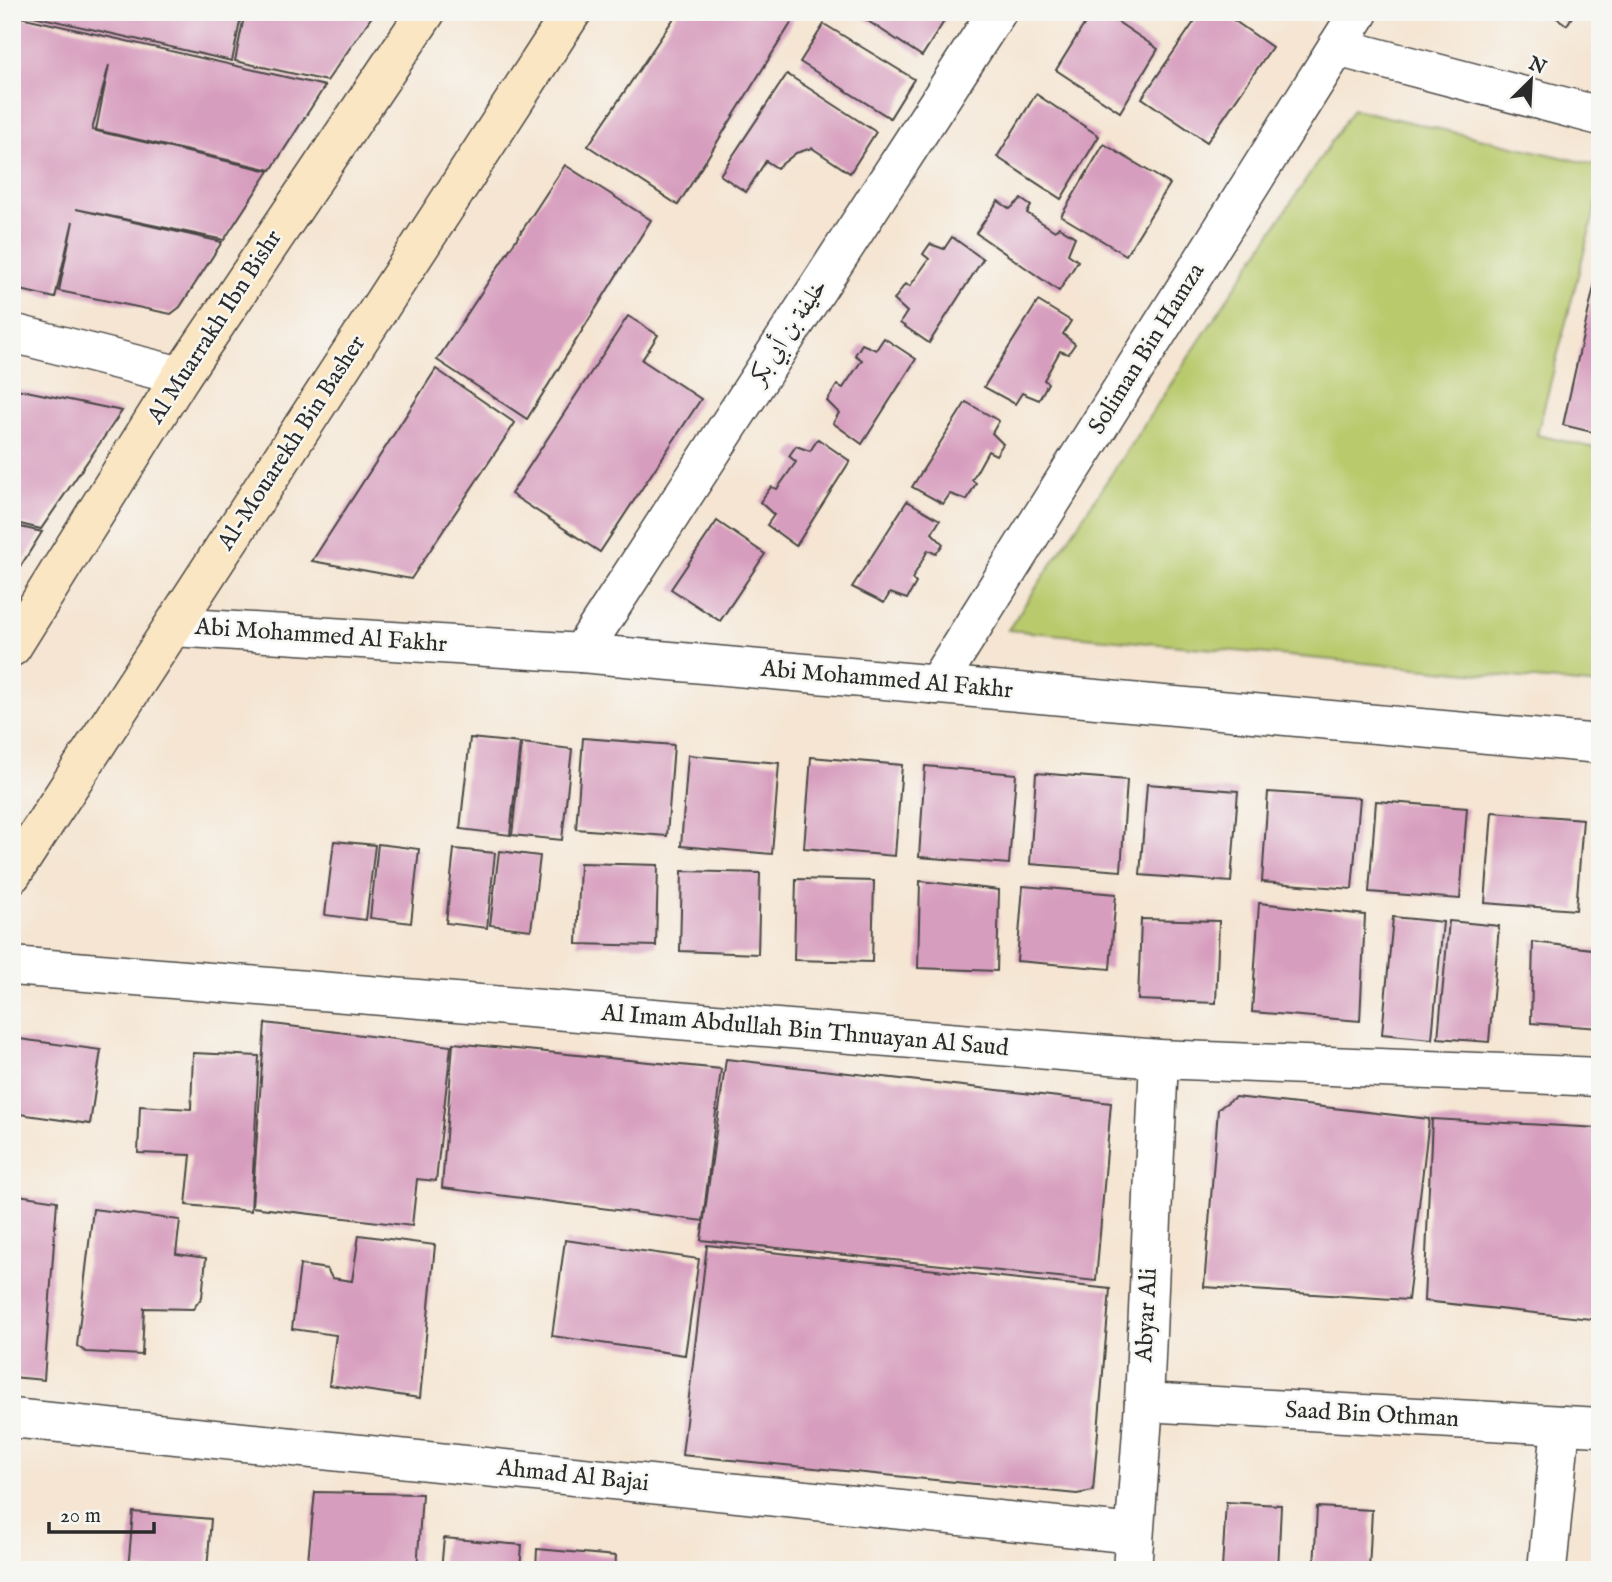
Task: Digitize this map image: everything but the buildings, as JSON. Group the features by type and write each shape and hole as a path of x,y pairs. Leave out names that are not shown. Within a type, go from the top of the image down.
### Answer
{"street":[{"name":"Al Muarrakh Ibn Bishr","path":"12,647 181,376 426,12"},
{"name":"Al-Mouarekh Bin Basher","path":"12,874 572,12"},
{"name":"خليفة بن أبي بكر","path":"581,653 997,12"},
{"name":"Soliman Bin Hamza","path":"936,685 1359,12"},
{"path":"1337,47 1600,116"},
{"path":"12,333 181,376"},
{"name":"Abi Mohammed Al Fakhr","path":"173,626 581,653 1600,744"},
{"name":"Al Imam Abdullah Bin Thnuayan Al Saud","path":"12,966 1159,1059 1600,1077"},
{"name":"Abyar Ali","path":"1133,1552 1159,1059"},
{"name":"Saad Bin Othman","path":"1143,1402 1600,1427"},
{"name":"Ahmad Al Bajai","path":"12,1418 1133,1552"},
{"path":"1547,1570 1561,1425"}],"green space":[{"path":"1353,109 1600,166 1600,190 1537,435 1600,449 1600,685 1008,630"}]}
